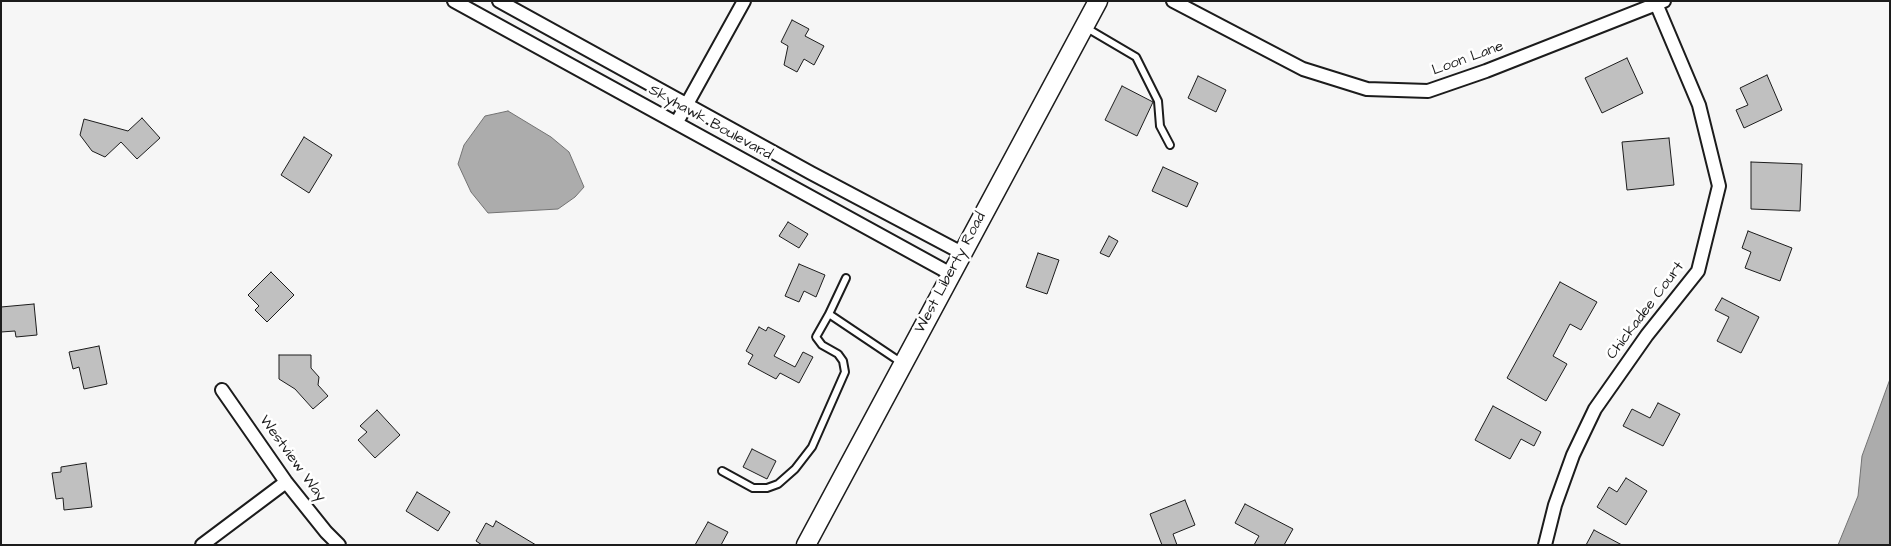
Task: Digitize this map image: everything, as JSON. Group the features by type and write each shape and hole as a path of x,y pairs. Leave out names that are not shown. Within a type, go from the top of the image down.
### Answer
{"main road":[{"name":"West Liberty Road","path":"806,545 1098,1"}],"street":[{"name":"Skyhawk Boulevard","path":"454,1 677,122 950,274"},
{"name":"Skyhawk Boulevard","path":"499,1 811,173 962,253"},
{"path":"677,122 744,1"},
{"name":"Loon Lane","path":"1173,1 1303,69 1367,90 1428,91 1486,71 1658,2"},
{"name":"Chickadee Court","path":"1544,545 1555,505 1573,455 1595,408 1647,335 1698,271 1719,186 1699,105 1658,2"},
{"name":"Westview Way","path":"222,390 286,482 326,532 339,545"},
{"path":"202,545 286,482"}],"lane":[{"path":"1084,26 1136,57 1158,100 1160,126 1170,145"},
{"path":"722,471 753,488 767,488 778,484 795,469 812,447 845,372 844,361 816,337 846,278"},
{"path":"829,314 903,364"}],"shaded area":[{"path":"508,111 551,137 569,152 584,187 575,197 558,209 488,213 471,192 458,164 464,145 485,116"},
{"path":"1890,379 1890,545 1838,545 1858,496 1862,456"}],"building":[{"path":"792,20 809,29 805,36 824,46 814,65 804,59 797,72 784,65 788,46 781,42"},
{"path":"1627,58 1643,93 1602,113 1585,78"},
{"path":"1767,75 1782,110 1744,128 1736,110 1748,105 1740,88"},
{"path":"1198,76 1226,90 1216,112 1188,98"},
{"path":"1122,86 1153,102 1137,136 1105,120"},
{"path":"142,118 160,138 137,159 121,142 105,157 92,151 80,135 84,119 128,131"},
{"path":"304,137 332,155 309,193 281,175"},
{"path":"1669,138 1674,185 1627,190 1622,142"},
{"path":"1751,162 1802,164 1800,211 1751,209"},
{"path":"1163,167 1198,183 1187,207 1152,191"},
{"path":"788,222 808,234 799,248 779,236"},
{"path":"1748,231 1792,248 1780,281 1745,268 1751,252 1742,248"},
{"path":"1109,236 1118,241 1109,257 1100,253"},
{"path":"1038,253 1059,260 1047,294 1026,287"},
{"path":"799,264 825,275 816,297 804,291 799,302 785,296"},
{"path":"271,272 294,295 267,322 255,310 259,306 248,295"},
{"path":"1560,282 1597,302 1581,330 1570,324 1553,356 1567,364 1546,401 1507,378"},
{"path":"1722,298 1759,317 1741,353 1717,341 1729,317 1715,310"},
{"path":"34,304 37,335 16,337 15,331 1,332 1,307"},
{"path":"759,327 766,331 768,327 785,336 774,356 795,367 803,352 813,357 799,383 780,373 776,379 748,364 753,355 746,351"},
{"path":"99,346 107,384 84,389 79,367 73,369 69,352"},
{"path":"279,355 311,355 311,368 319,377 318,385 328,396 313,409 295,389 279,379"},
{"path":"1658,403 1680,414 1663,446 1623,426 1632,409 1650,418"},
{"path":"1493,406 1541,432 1534,446 1521,439 1510,459 1475,440"},
{"path":"377,410 400,435 375,458 358,440 367,432 360,426"},
{"path":"752,449 776,461 767,479 743,467"},
{"path":"86,463 92,507 64,510 63,498 56,499 52,473 61,472 61,467"},
{"path":"1626,478 1647,491 1626,525 1597,507 1609,487 1617,492"},
{"path":"417,492 450,512 438,531 406,511"},
{"path":"1185,500 1195,525 1173,534 1177,545 1162,545 1150,514"},
{"path":"1245,504 1293,529 1284,545 1254,545 1259,536 1235,523"},
{"path":"496,521 536,545 482,545 476,541 486,523 493,527"},
{"path":"708,522 728,532 721,545 695,545"},
{"path":"1594,530 1622,545 1586,545"}]}
